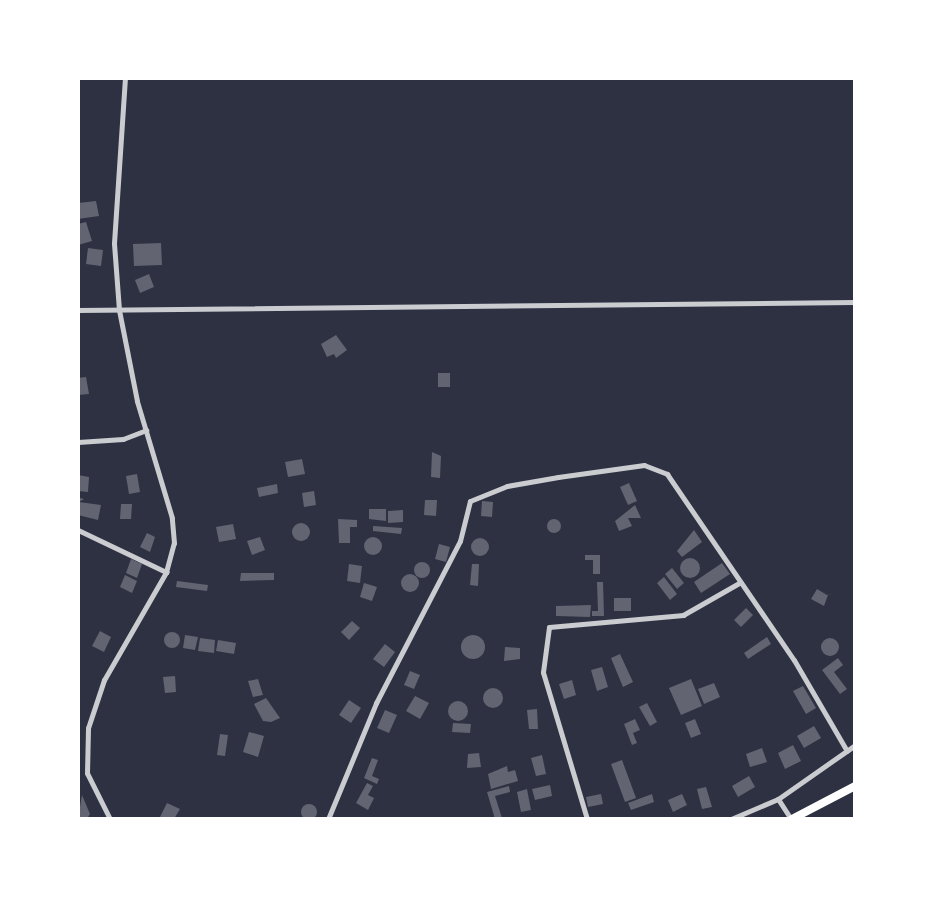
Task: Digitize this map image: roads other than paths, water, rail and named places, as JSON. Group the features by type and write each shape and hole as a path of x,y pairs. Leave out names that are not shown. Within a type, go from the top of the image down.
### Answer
{"highway":[{"path":"792,819 806,816 855,786"}],"street":[{"path":"106,818 92,788 84,750 93,704 166,572 174,543 172,518 146,430 119,310 115,228 125,78"},
{"path":"78,310 855,302"},
{"path":"78,442 123,439 146,430"},
{"path":"328,819 376,703 441,583 470,501 478,495 558,477 656,468 691,504 739,583 794,660 847,751"},
{"path":"78,530 166,572"},
{"path":"587,819 543,672 549,627 683,615 739,583"},
{"path":"731,819 778,799 855,745"},
{"path":"778,799 792,819"}]}
